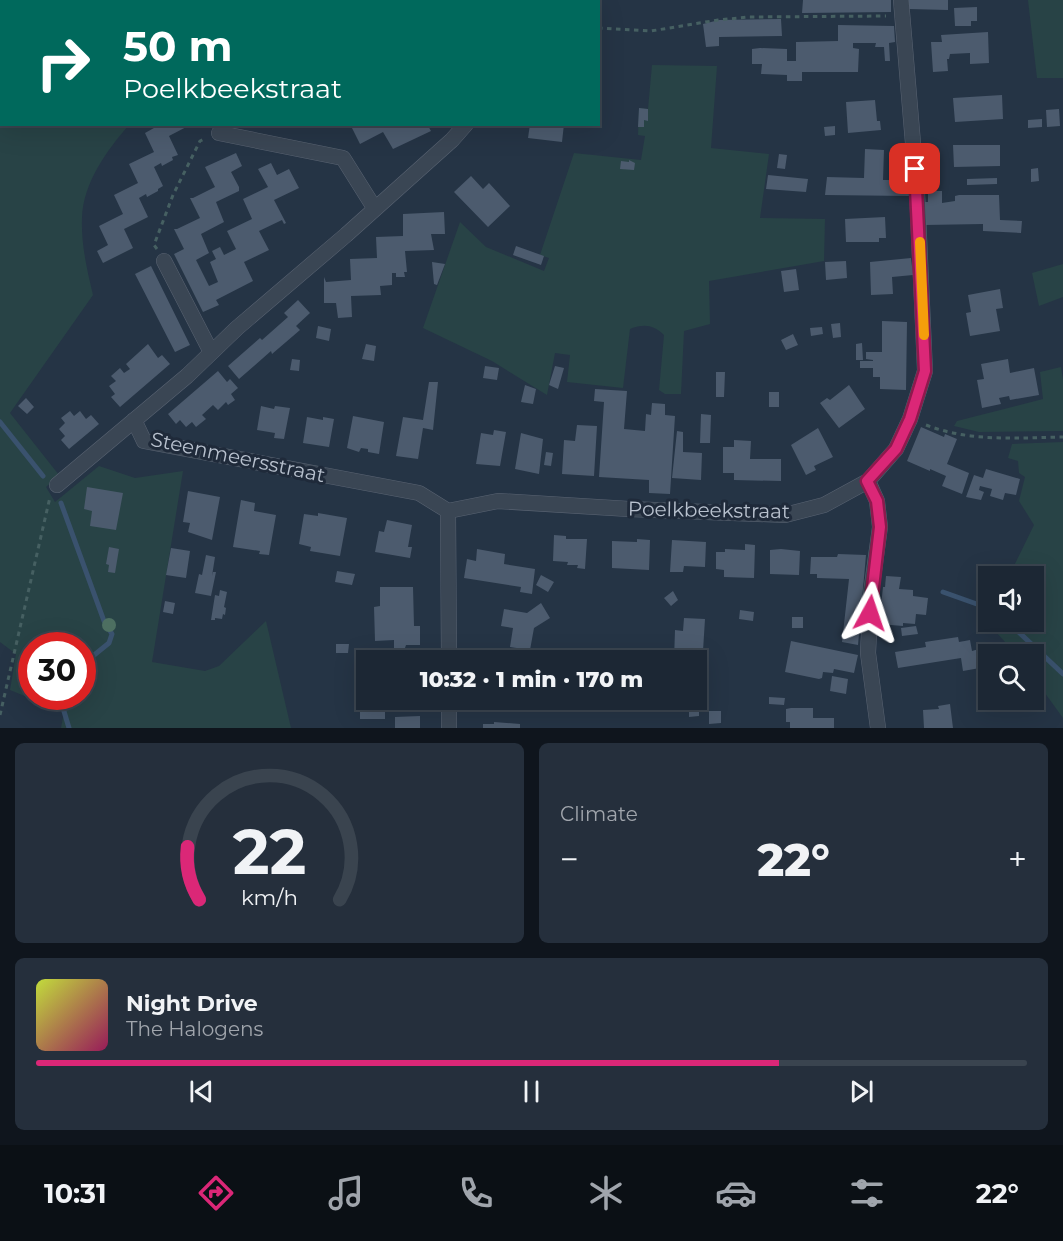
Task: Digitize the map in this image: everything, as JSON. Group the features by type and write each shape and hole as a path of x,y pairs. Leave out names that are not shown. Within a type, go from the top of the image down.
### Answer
{"street":[{"name":"Poelkbeekstraat","path":"448,511 498,501 785,515 824,505 867,481 896,449 910,419 925,371 917,190 901,0"},
{"name":"Steenmeersstraat","path":"448,511 419,493 144,441 134,420 375,209 452,140 464,126"},
{"path":"219,133 343,158 375,209"},
{"path":"164,261 211,352"},
{"path":"57,485 134,420"},
{"path":"867,481 877,501 880,527 871,593 868,653 878,728"},
{"path":"448,511 449,650"},
{"path":"449,710 449,728"}],"path":[{"path":"600,28 651,32 739,18 902,16"},
{"path":"164,261 154,245 173,195 200,141 219,133"},
{"path":"910,419 946,433 1000,439 1063,437"},
{"path":"0,715 50,497 57,485"}],"green space":[{"path":"1028,0 1063,0 1063,78 1037,78"},
{"path":"652,65 717,66 711,148 769,154 760,218 825,219 824,261 709,281 710,324 684,331 681,394 665,394 659,390 664,335 652,327 639,326 630,329 623,388 567,382 570,355 555,353 547,395 492,361 423,328 460,222 486,247 544,271 549,258 540,255 574,153 641,160 645,136 638,135 639,108 648,109"},
{"path":"0,126 128,126 98,168 83,205 83,247 93,295 10,413 59,475 46,487 55,502 99,466 135,478 183,471 152,662 205,671 219,666 266,621 291,728 61,728 64,712 59,710 96,710 96,632 18,632 18,693 10,690 16,654 0,642"},
{"path":"1063,264 1063,297 1039,306 1032,273"},
{"path":"1061,367 1063,431 979,432 954,426 957,421 1043,399 1040,372"},
{"path":"1063,442 1063,718 1044,692 1044,644 1007,644 996,632 1044,632 1044,566 1014,566 1034,525 1019,501 1025,477 1019,473 1018,461 1008,458 1012,444"}],"building":[{"path":"803,0 891,0 891,12 802,13"},
{"path":"909,0 948,0 948,10 909,9"},
{"path":"977,7 977,21 971,21 971,26 955,26 954,8"},
{"path":"781,19 782,36 719,37 719,46 706,47 703,24 719,20"},
{"path":"838,25 894,26 895,42 889,43 890,61 885,61 884,47 875,47 876,43 853,43 853,48 859,49 858,72 802,72 802,81 787,81 787,75 761,74 762,64 752,64 752,49 760,48 787,49 787,61 796,61 796,42 838,41"},
{"path":"988,32 989,63 970,64 970,53 950,54 947,59 948,71 933,72 931,42 942,42 941,35"},
{"path":"1002,95 1003,119 955,122 953,98"},
{"path":"875,100 877,121 880,121 881,130 848,133 846,102"},
{"path":"639,108 648,109 648,121 644,120 644,127 638,127"},
{"path":"1059,109 1060,126 1047,127 1046,110"},
{"path":"1042,119 1042,127 1028,128 1028,120"},
{"path":"157,126 188,126 169,136 178,155 162,166 161,163 154,167 163,186 147,197 146,194 139,198 148,217 124,229 133,248 103,263 97,251 108,245 99,226 123,214 114,195 138,183 129,164 154,152 145,133"},
{"path":"351,126 428,126 431,131 393,149 383,132 360,144"},
{"path":"530,126 564,126 562,142 528,138"},
{"path":"835,126 835,135 825,136 824,127"},
{"path":"953,145 1000,145 1000,166 954,167"},
{"path":"865,149 884,150 883,180 909,180 909,196 825,195 827,177 864,178"},
{"path":"236,153 242,166 231,172 239,191 216,202 224,222 201,234 209,253 196,260 209,286 218,282 210,262 216,259 212,251 220,247 224,255 236,249 227,231 252,219 243,199 268,187 258,169 271,163 277,175 289,169 299,188 274,200 286,223 284,224 282,220 259,231 269,250 244,262 253,281 216,300 219,305 203,312 174,254 184,249 174,229 200,218 190,198 215,187 205,167"},
{"path":"779,154 787,155 785,169 777,168"},
{"path":"629,160 635,163 634,170 620,169 621,161 629,162"},
{"path":"1038,168 1039,181 1031,182 1031,169"},
{"path":"768,175 808,179 806,192 766,189"},
{"path":"471,176 483,189 489,183 510,206 488,227 454,192"},
{"path":"997,178 997,184 967,185 967,179"},
{"path":"928,191 942,191 942,203 955,201 955,196 959,195 999,195 1000,220 1022,221 1021,233 983,231 983,224 925,225 925,202 928,202"},
{"path":"444,212 445,234 431,234 434,250 405,251 407,272 404,272 405,277 396,277 396,273 392,273 392,285 380,286 381,295 351,296 352,317 338,318 336,303 324,303 324,277 326,282 351,280 350,259 377,258 376,237 403,236 403,214"},
{"path":"885,217 886,238 879,238 879,242 846,242 845,219"},
{"path":"516,246 544,256 541,265 513,255"},
{"path":"911,258 913,275 892,277 893,294 871,295 870,262"},
{"path":"846,261 847,278 826,280 825,262"},
{"path":"432,262 445,264 437,285 434,284"},
{"path":"151,266 190,345 175,352 135,274"},
{"path":"796,269 799,290 784,292 781,271"},
{"path":"1000,289 1003,308 996,309 1000,331 970,336 966,313 971,312 968,295"},
{"path":"298,300 310,313 296,326 300,330 239,379 228,366 288,317 284,313"},
{"path":"882,321 907,322 906,390 880,389 880,377 873,377 873,368 860,368 860,361 873,361 866,359 866,352 882,352"},
{"path":"840,323 841,337 833,338 831,324"},
{"path":"318,326 331,329 329,341 316,338"},
{"path":"822,327 823,334 811,336 810,328"},
{"path":"793,334 798,345 786,350 781,340"},
{"path":"862,343 863,360 856,360 856,344"},
{"path":"148,344 158,358 162,355 170,364 120,407 111,397 115,394 109,386 116,381 111,376 120,368 124,373 130,369 126,364"},
{"path":"366,344 376,346 374,361 362,359"},
{"path":"292,359 300,360 299,371 290,370"},
{"path":"1008,359 1010,373 1034,368 1039,395 1010,400 1009,396 999,398 1001,404 982,408 977,380 984,379 981,364"},
{"path":"485,366 499,368 497,380 483,378"},
{"path":"555,366 564,368 558,389 549,385"},
{"path":"218,371 227,382 230,379 238,388 231,394 235,400 228,405 226,402 218,410 213,405 202,415 206,419 196,427 192,422 186,427 180,420 176,424 168,414"},
{"path":"716,372 725,372 724,397 716,397"},
{"path":"429,382 438,382 433,430 423,428 418,459 396,456 403,417 423,420"},
{"path":"525,385 536,389 533,404 521,402"},
{"path":"849,385 865,409 839,428 820,403 827,398 830,400"},
{"path":"595,389 627,391 624,429 645,431 646,414 651,415 652,403 665,404 665,415 675,416 670,494 649,493 649,480 599,477 604,402 594,401"},
{"path":"769,392 779,392 779,407 769,407"},
{"path":"26,398 34,407 27,414 18,406"},
{"path":"261,406 274,409 275,406 290,408 284,439 274,438 275,433 257,430"},
{"path":"70,411 74,416 80,411 86,419 91,415 99,424 69,449 61,440 65,436 59,429 65,423 61,418"},
{"path":"701,414 711,415 710,443 700,443"},
{"path":"353,416 384,422 379,454 368,452 368,449 361,448 359,452 347,448"},
{"path":"307,417 323,420 323,417 334,419 329,447 303,443"},
{"path":"577,425 597,426 594,476 562,474 564,440 575,441"},
{"path":"921,427 944,437 945,434 957,439 947,464 969,473 962,494 942,486 946,476 907,461"},
{"path":"818,428 833,457 814,466 816,470 806,475 791,445"},
{"path":"494,430 506,432 500,466 476,464 481,433 493,435"},
{"path":"677,431 683,432 683,452 702,453 701,480 672,478"},
{"path":"521,433 543,439 539,474 515,469"},
{"path":"734,440 751,441 750,459 781,459 781,481 734,480 734,473 723,473 723,447 734,447"},
{"path":"546,452 553,453 551,466 544,465"},
{"path":"986,469 1020,479 1016,495 1005,493 1003,500 990,496 992,489 980,486 979,490 984,492 981,500 966,497 974,475 983,478"},
{"path":"87,487 123,493 116,530 90,526 92,511 84,509"},
{"path":"188,491 220,497 212,540 188,532 190,523 183,522"},
{"path":"241,500 255,503 254,511 276,515 269,555 259,554 260,551 233,547"},
{"path":"318,513 347,518 340,556 310,551 311,547 299,544 304,514 318,516"},
{"path":"387,520 412,525 408,547 412,547 410,558 375,552 379,531 384,532"},
{"path":"554,535 566,536 566,539 587,539 585,569 577,568 578,565 567,565 568,562 553,561"},
{"path":"637,539 650,540 649,570 612,568 612,541 637,542"},
{"path":"672,540 706,542 705,567 684,566 683,572 670,572"},
{"path":"745,544 755,545 754,578 724,577 724,570 716,569 716,552 725,552 725,549 745,550"},
{"path":"109,547 119,549 115,573 108,572 109,565 106,564"},
{"path":"171,548 190,551 186,578 166,575"},
{"path":"477,549 505,554 504,564 535,569 532,594 520,592 521,587 464,578 467,559 476,561"},
{"path":"770,550 800,551 799,575 770,574"},
{"path":"838,554 866,555 858,645 842,642 849,579 817,578 817,574 810,574 811,557 837,557"},
{"path":"206,555 215,557 212,576 213,572 216,572 211,596 195,593"},
{"path":"337,571 355,574 352,585 335,582"},
{"path":"541,575 554,582 548,592 536,585"},
{"path":"886,576 901,577 899,589 913,590 913,596 928,598 926,615 916,614 915,624 903,623 903,626 879,624"},
{"path":"380,587 413,587 414,626 420,626 420,645 394,648 394,640 375,641 374,607 380,606"},
{"path":"220,590 227,592 225,615 223,614 222,619 211,620 215,595 219,596"},
{"path":"673,591 678,600 671,606 664,598"},
{"path":"165,601 175,603 173,614 163,612"},
{"path":"541,603 550,618 534,628 530,650 510,647 513,628 501,626 504,609 527,613"},
{"path":"740,610 754,612 753,621 739,619"},
{"path":"792,617 803,617 803,628 792,628"},
{"path":"684,618 705,619 703,650 674,650 675,630 683,631"},
{"path":"916,626 918,634 902,636 901,628"},
{"path":"958,637 959,642 970,640 972,651 978,649 978,668 963,671 961,658 898,668 895,652 926,647 925,642"},
{"path":"791,641 858,655 854,673 834,669 833,673 823,672 822,678 819,679 785,672"},
{"path":"336,644 349,644 348,653 336,653"},
{"path":"832,676 848,679 846,694 830,691"},
{"path":"769,697 785,698 784,705 769,704"},
{"path":"950,704 953,728 924,728 923,710 939,709 938,706"},
{"path":"813,708 813,718 834,718 834,728 790,728 790,722 786,722 786,709"},
{"path":"360,710 385,710 385,719 360,719"},
{"path":"689,710 699,710 699,716 689,717"},
{"path":"709,711 721,711 721,723 709,724"},
{"path":"420,716 420,728 395,728 395,717"},
{"path":"494,722 520,724 520,728 483,728 483,724 494,724"}],"waterway":[{"path":"0,422 43,476"},
{"path":"61,503 104,621 112,634 109,643 96,654"},
{"path":"943,592 978,604"},
{"path":"1019,632 1063,674"},
{"path":"64,710 69,728"}],"slow traffic":[{"path":"920,242 924,335"}],"route":[{"path":"870,613 880,527 877,501 867,481 896,449 910,419 925,371 915,169"}]}
